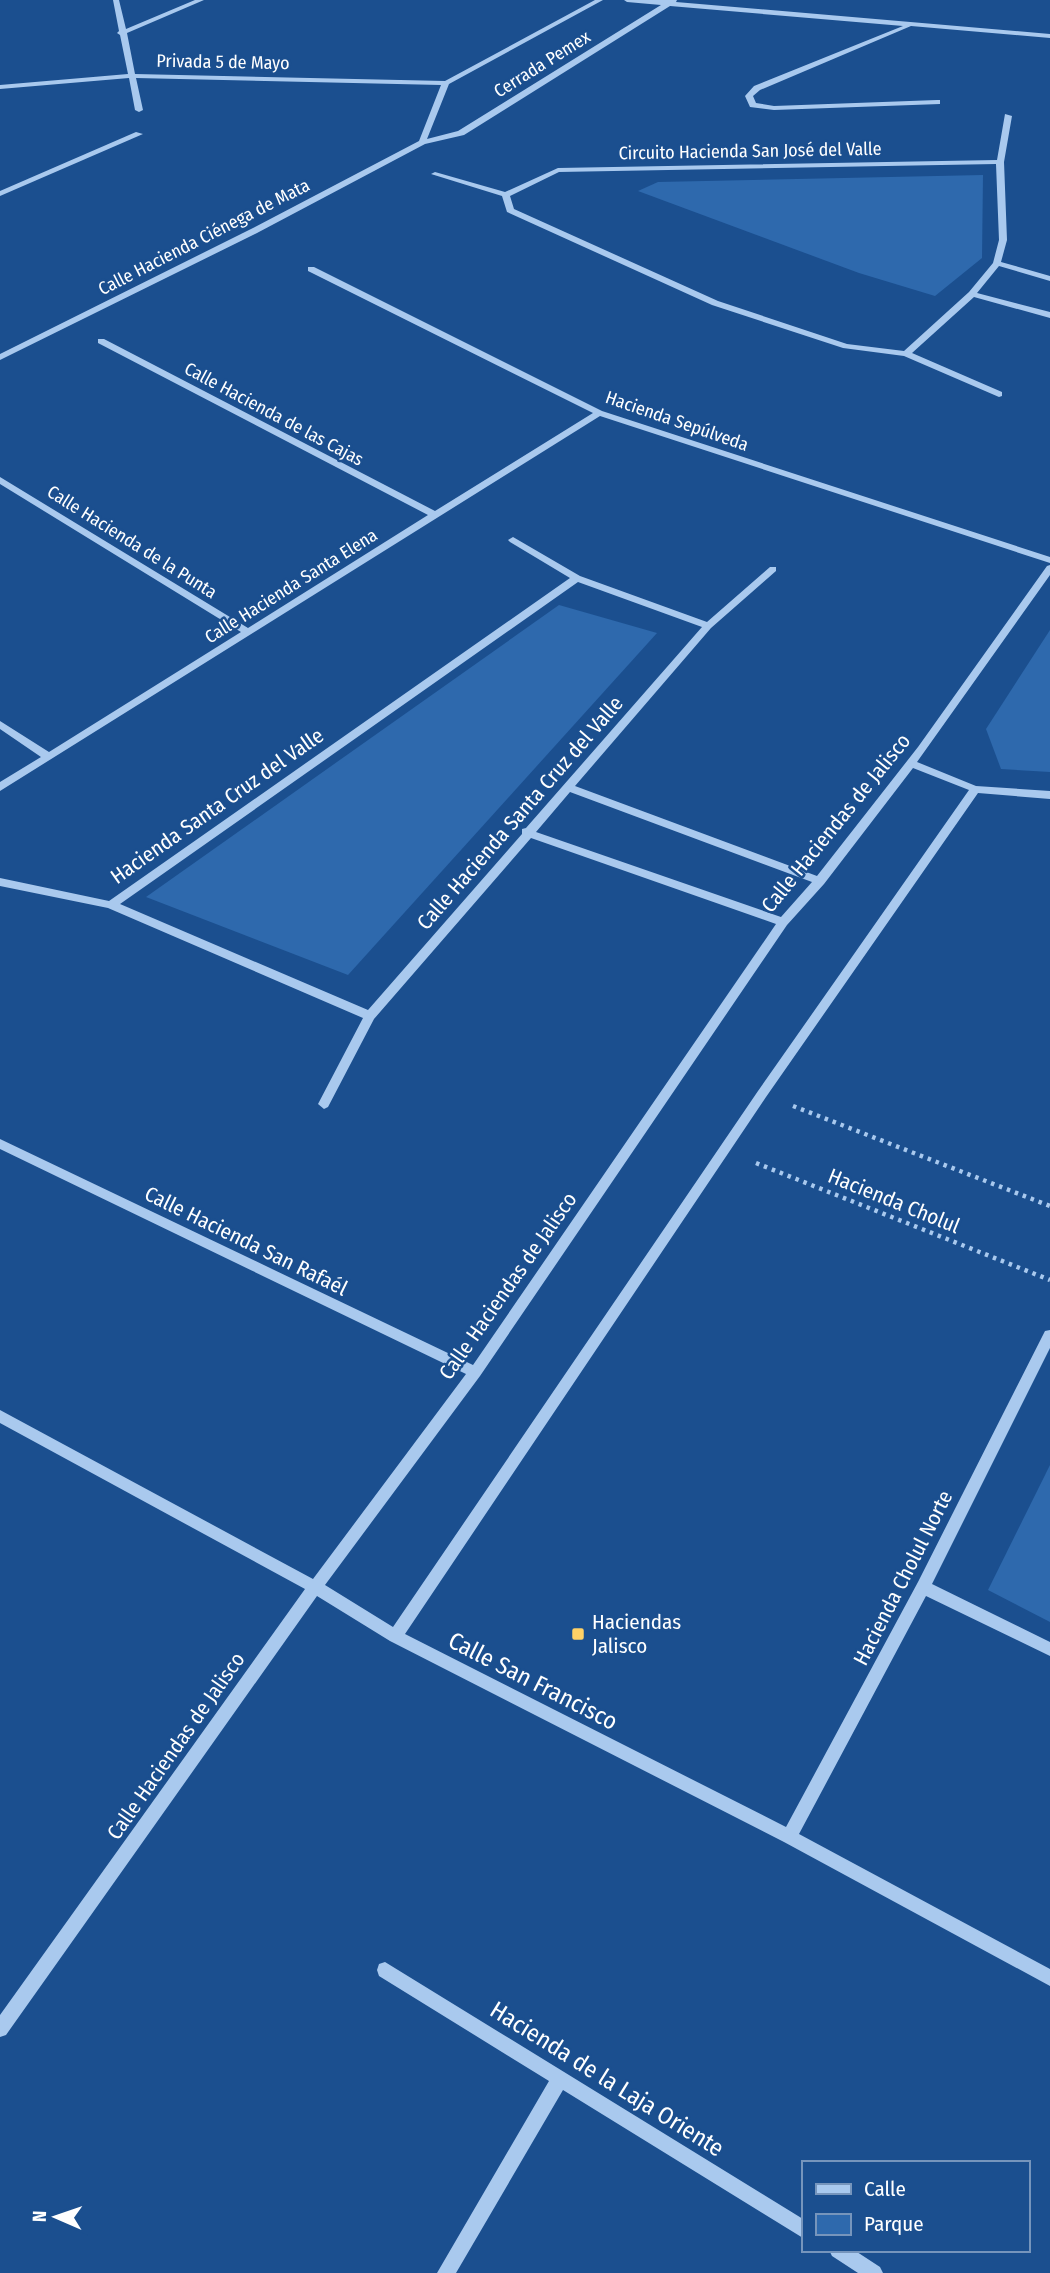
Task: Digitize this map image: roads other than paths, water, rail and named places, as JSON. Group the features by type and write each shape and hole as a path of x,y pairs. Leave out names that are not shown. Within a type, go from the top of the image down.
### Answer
{"street":[{"path":"116,0 129,76 139,110"},
{"path":"121,33 201,0"},
{"path":"422,142 446,83 600,0"},
{"path":"627,0 1050,36"},
{"name":"Cerrada Pemex","path":"422,142 461,133 670,2"},
{"path":"912,24 757,88 749,96 753,105 786,108 937,102"},
{"name":"Privada 5 de Mayo","path":"0,87 129,76 446,83"},
{"path":"906,354 972,294 997,263 1003,240 1000,162 1008,116"},
{"path":"0,194 139,134"},
{"name":"Calle Hacienda Ciénega de Mata","path":"0,357 254,231 422,142"},
{"name":"Circuito Hacienda San José del Valle","path":"506,195 558,170 1000,162"},
{"path":"435,174 506,195 510,211 715,303 846,346 906,354 999,394"},
{"path":"0,186 16,186"},
{"path":"997,263 1050,279"},
{"name":"Hacienda Sepúlveda","path":"311,269 599,412 1050,560"},
{"path":"972,294 1050,316"},
{"name":"Calle Hacienda de las Cajas","path":"101,341 433,514"},
{"name":"Calle Hacienda Santa Elena","path":"0,788 599,412"},
{"name":"Calle Hacienda de la Punta","path":"0,480 247,632"},
{"path":"513,540 577,578 708,626"},
{"name":"Calle Haciendas de Jalisco","path":"0,2029 315,1587 475,1372 783,922 820,881 912,764 1050,568"},
{"name":"Calle Hacienda Santa Cruz del Valle","path":"324,1104 370,1016 526,832 708,626 773,569"},
{"name":"Hacienda Santa Cruz del Valle","path":"111,905 577,578"},
{"path":"0,724 50,757"},
{"path":"912,764 975,789 1050,795"},
{"path":"567,787 820,881"},
{"path":"395,1636 726,1151 762,1094 975,789"},
{"path":"526,832 783,922"},
{"path":"0,882 111,905"},
{"name":"Hacienda Santa Cruz del Valle","path":"111,905 370,1016"},
{"name":"Calle Hacienda San Rafaél","path":"0,1144 475,1372"},
{"name":"Hacienda Cholul Norte","path":"789,1837 923,1587 1050,1335"},
{"name":"Calle San Francisco","path":"0,1416 315,1587 395,1636 789,1837 1050,1978"},
{"path":"923,1587 1050,1650"},
{"name":"Hacienda de la Laja Oriente","path":"385,1970 802,2228"},
{"path":"446,2273 560,2078"},
{"path":"841,2252 874,2273"}],"place":[{"name":"Haciendas Jalisco","path":"578,1634"}]}
